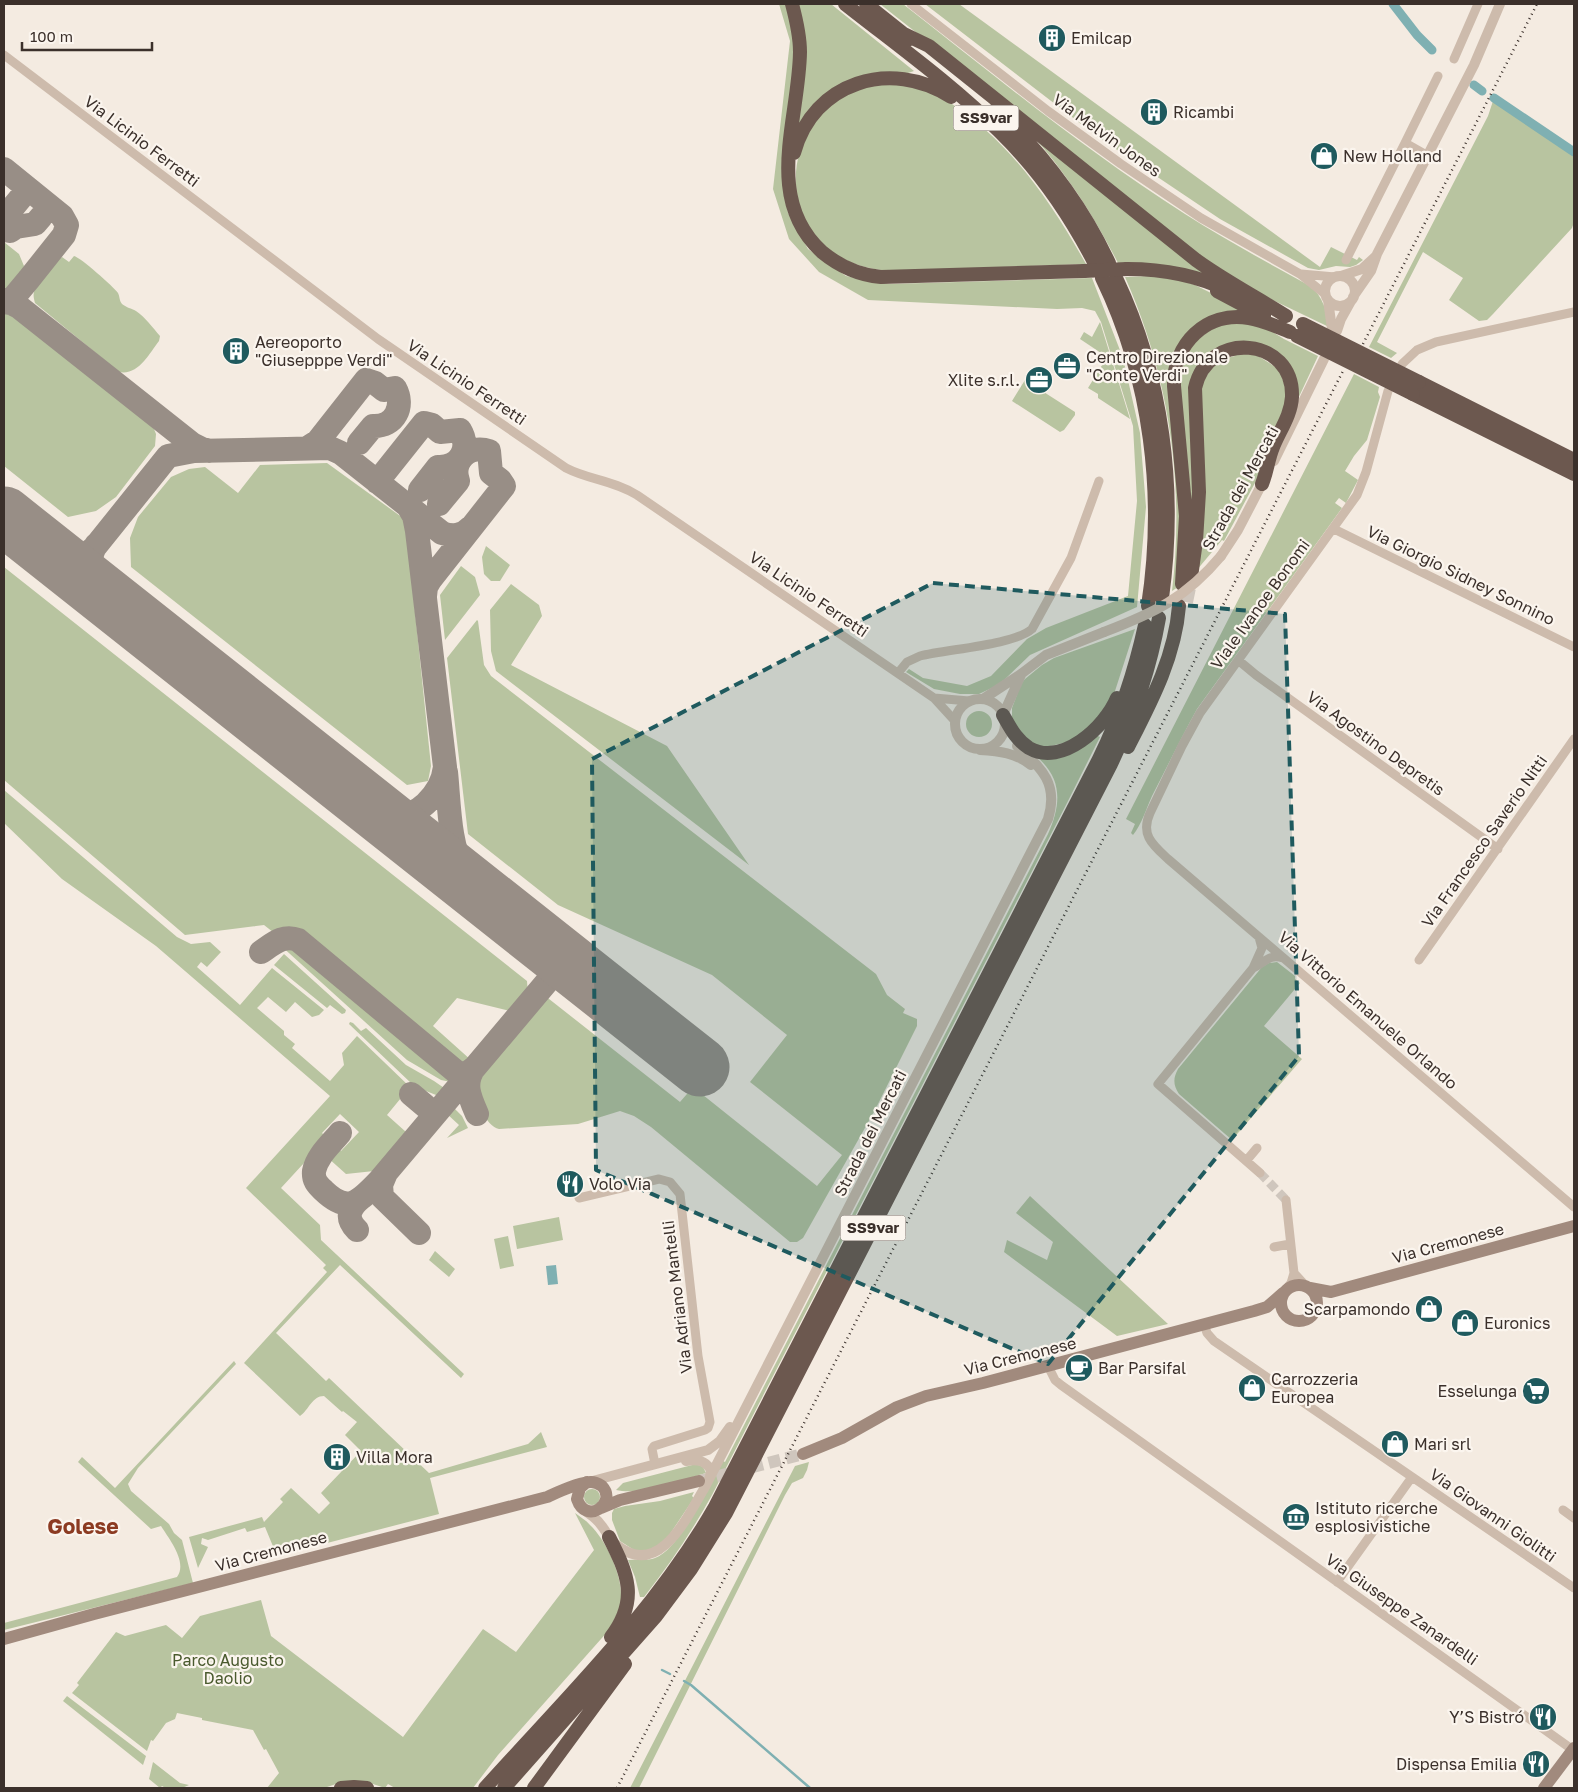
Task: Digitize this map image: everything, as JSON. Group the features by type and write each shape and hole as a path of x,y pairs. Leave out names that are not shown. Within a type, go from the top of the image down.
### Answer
{"highway":[{"path":"792,4 798,30 800,54 789,150 791,200 805,232 827,255 839,264 870,276 892,278 1096,266 1164,270 1216,285 1286,316"},
{"name":"SS9var","path":"845,4 972,106 1021,154 1063,209 1096,266"},
{"name":"SS9var","path":"866,4 984,99 1027,141 1073,200 1089,224 1096,266"},
{"path":"902,33 929,46 1196,260 1286,316 1297,331"},
{"path":"789,173 800,134 809,119 819,108 836,94 849,87 880,78 908,80 937,89 962,106 1021,154"},
{"path":"1192,277 1269,319 1574,460"},
{"path":"1148,606 1154,558 1155,520 1151,445 1141,388 1131,352 1114,307 1109,278 1133,319 1145,355 1163,440 1168,506 1167,553 1162,598"},
{"path":"1262,484 1272,450 1289,412 1292,396 1291,385 1285,369 1270,354 1253,347 1233,348 1222,352 1207,363 1201,372 1195,388 1199,504 1196,540 1186,580 1186,516 1174,386 1175,368 1180,354 1188,341 1200,330 1211,323 1228,318 1254,319 1297,331"},
{"path":"1416,388 1574,474"},
{"path":"1074,837 1107,787 1147,711 1164,671 1183,604"},
{"name":"SS9var","path":"504,1788 662,1609 691,1569 730,1504 1111,764 1130,721 1148,666 1159,618"},
{"name":"SS9var","path":"485,1788 655,1597 689,1550 715,1507 1100,759 1128,688 1145,625 1112,709 1098,728 1085,739 1060,750 1044,752 1034,750 1018,738 1004,719"},
{"path":"504,1767 535,1724 610,1638 625,1614 628,1598 626,1576 621,1560 609,1536"},
{"path":"534,1788 639,1645 662,1609"},
{"path":"341,1788 367,1788"}],"main road":[{"name":"Via Cremonese","path":"1331,1292 1574,1226"},
{"path":"1254,1311 1267,1307 1285,1291 1299,1284 1331,1292"},
{"path":"1307,1286 1317,1298 1316,1310"},
{"path":"1285,1291 1281,1298 1282,1310 1290,1319"},
{"path":"1254,1311 1272,1313 1302,1321 1313,1315 1331,1292"},
{"name":"Via Cremonese","path":"803,1454 832,1443 897,1407 919,1398 1254,1311"},
{"name":"Via Cremonese","path":"547,1497 566,1498 592,1512 617,1501 705,1479"},
{"name":"Via Cremonese","path":"4,1639 547,1497 587,1482 594,1482 615,1494 639,1496"},
{"path":"582,1508 577,1499 577,1493 587,1482"},
{"path":"598,1510 606,1499 606,1493 602,1487"},
{"path":"1544,1788 1574,1749"}],"street":[{"name":"Via Melvin Jones","path":"911,4 1056,117 1121,164 1201,218 1297,273 1327,297"},
{"path":"1454,59 1478,4"},
{"path":"1377,254 1362,269 1338,277 1327,284 1327,297 1334,330 1371,271 1377,254 1474,65 1500,4"},
{"name":"Via Licinio Ferretti","path":"4,55 378,339 566,468 615,484 637,495 934,698 955,721"},
{"path":"1346,260 1438,76"},
{"path":"1405,143 1428,156"},
{"name":"Via Melvin Jones","path":"1297,273 1318,277 1338,277"},
{"path":"1327,297 1334,305 1341,306 1347,304 1353,298 1354,289 1352,283 1348,279 1338,277"},
{"path":"1402,364 1417,350 1436,342 1574,312"},
{"name":"Strada dei Mercati","path":"969,701 983,699 1046,655 1150,614 1176,599 1200,580 1221,556 1238,530 1324,359"},
{"name":"Viale Ivanoe Bonomi","path":"1146,831 1148,817 1187,737 1205,705 1352,504 1361,486 1388,391"},
{"path":"898,673 907,662 920,656 1011,640 1026,634 1032,629 1071,558 1099,481"},
{"name":"Via Giorgio Sidney Sonnino","path":"1334,529 1574,647"},
{"name":"Via Agostino Depretis","path":"1238,660 1256,675 1498,849"},
{"name":"Strada dei Mercati","path":"980,750 988,748 1001,738 1004,719 1021,674"},
{"path":"934,698 969,701"},
{"name":"Strada dei Mercati","path":"582,1508 601,1524 620,1548 633,1554 647,1554 662,1549 679,1530 1048,819 1052,801 1047,778 1042,769 1013,742 1007,731 1004,719 995,704 983,699"},
{"path":"955,721 957,713 969,701"},
{"name":"Strada dei Mercati","path":"587,1482 708,1450 720,1441 730,1427 1042,821 1046,794 1043,783 1034,769 1022,759 1013,755 980,750 964,744 958,738 955,730 955,721"},
{"name":"Via Francesco Saverio Nitti","path":"1419,960 1574,740"},
{"name":"Via Vittorio Emanuele Orlando","path":"1146,831 1150,840 1159,850 1574,1207"},
{"path":"1253,969 1262,948 1261,940 1257,934"},
{"path":"1260,1173 1158,1084 1253,969 1270,957 1280,957 1288,961"},
{"path":"1246,1161 1257,1148"},
{"name":"Via Adriano Mantelli","path":"579,1198 659,1179 670,1182 680,1194 698,1356 710,1422 705,1430 654,1446 652,1449 655,1464"},
{"path":"1285,1291 1291,1283 1294,1273 1286,1200"},
{"path":"1274,1247 1290,1244"},
{"path":"1294,1273 1307,1286"},
{"name":"Via Giovanni Giolitti","path":"1204,1324 1207,1333 1214,1341 1574,1588"},
{"name":"Via Giuseppe Zanardelli","path":"1048,1366 1055,1380 1061,1385 1574,1749"},
{"path":"638,1469 662,1467 697,1460 709,1466 711,1472 705,1479"},
{"path":"1337,1582 1412,1477"},
{"path":"1563,1510 1574,1518"}],"highlighted area":[{"path":"933,583 1285,614 1299,1056 1048,1364 596,1170 592,759"}],"green space":[{"path":"779,4 786,4 796,46 783,172 788,213 808,249 846,276 889,284 1092,278 1123,358 1140,433 1146,507 1137,607 1030,655 1000,684 979,694 960,694 934,689 906,672 909,669 923,678 967,686 991,676 1027,639 1046,628 1128,596 1137,501 1133,426 1101,322 1095,311 1082,308 1057,309 868,300 819,272 789,239 773,189 790,41"},
{"path":"797,4 831,4 914,71 905,74 882,73 799,125"},
{"path":"880,4 903,4 1041,112 1148,190 1216,233 1310,286 1324,305 1329,327 1252,290 1216,269"},
{"path":"925,4 959,4 1320,267 1331,247 1357,260 1359,257 1363,260 1350,267 1336,266 1319,270 1308,268 1220,219 1098,137"},
{"path":"911,84 949,102 991,135 1010,154 1043,196 1086,264 895,271 871,268 848,261 834,253 820,241 809,227 802,211 797,194 796,177 798,159 803,142 815,120 825,109 861,86"},
{"path":"1493,101 1574,155 1574,222 1572,228 1487,320 1479,321 1449,300 1463,278 1423,252 1377,342 1397,353 1391,358 1369,347 1488,116"},
{"path":"1032,135 1217,280 1191,271 1168,266 1118,263 1079,196"},
{"path":"4,242 19,254 24,266 17,282 4,292"},
{"path":"74,256 110,285 118,293 122,304 139,313 160,336 159,341 147,358 132,371 119,372 35,303 34,292 46,273 62,257 69,262"},
{"path":"1150,276 1180,280 1195,285 1245,310 1178,347 1181,516 1178,587 1172,591 1176,551 1176,511 1170,431 1153,353 1125,277"},
{"path":"4,312 13,315 26,324 154,429 156,434 155,446 116,497 96,511 68,517 4,466"},
{"path":"1100,322 1130,419 1098,398 1098,394 1088,388 1107,357 1080,339 1084,332 1092,337"},
{"path":"1242,322 1269,330 1318,356 1297,401 1276,352 1204,358 1195,487 1190,513 1178,379 1190,346 1215,326"},
{"path":"1252,352 1280,370 1288,397 1256,481 1224,541 1222,540 1196,571 1201,383 1218,360"},
{"path":"1354,374 1379,387 1380,397 1367,440 1345,471 1358,480 1346,503 1339,498 1335,503 1342,508 1197,709 1133,835 1131,833 1135,824 1126,819"},
{"path":"1025,380 1075,412 1075,415 1064,430 1060,432 1012,401"},
{"path":"327,463 403,518 406,525 431,766 428,781 407,785 131,567 130,538 138,517 171,477 189,469 205,467 238,493 260,465"},
{"path":"486,546 510,565 500,581 491,581 484,574 482,557"},
{"path":"461,566 475,577 480,595 445,640 440,595"},
{"path":"4,567 527,981 528,995 514,1012 457,998 433,1026 472,1061 464,1070 456,1068 300,937 288,930 278,936 264,925 185,935 4,780"},
{"path":"511,584 539,605 542,616 511,665 667,746 749,865 496,671 491,651 490,610"},
{"path":"477,620 484,665 491,676 876,974 887,995 905,1009 903,1013 917,1019 917,1026 875,1110 803,1238 797,1242 790,1242 651,1127 634,1116 620,1111 578,1124 499,1129 488,1122 484,1115 475,1091 476,1078 544,995 680,1102 693,1087 817,1186 842,1155 750,1082 787,1035 712,975 558,905 468,834 447,658"},
{"path":"1135,629 1115,691 1103,714 1072,741 1046,747 1030,744 1012,721 1012,708 1021,684 1025,679 1054,658"},
{"path":"979,711 988,715 992,724 988,733 979,737 970,733 966,724 970,715"},
{"path":"1098,736 1100,737 1067,803 712,1495 672,1560 644,1597 640,1597 628,1560 655,1558 674,1543 702,1500 723,1461 725,1462 1048,834 1055,813 1057,793 1052,774 1037,757"},
{"path":"4,790 177,937 191,944 210,942 221,952 207,967 201,962 197,967 240,1005 272,968 324,1010 319,1015 312,1017 295,1002 286,1012 268,997 257,1008 284,1031 284,1035 295,1044 292,1048 330,1081 344,1065 342,1053 357,1036 410,1087 387,1115 406,1132 374,1171 346,1174 327,1157 337,1147 341,1151 359,1132 340,1114 322,1133 327,1138 281,1188 320,1225 321,1240 464,1374 461,1378 340,1265 276,1333 326,1381 329,1378 429,1473 528,1444 541,1432 547,1447 430,1478 439,1514 277,1556 265,1527 247,1532 245,1528 208,1540 202,1538 201,1544 208,1547 198,1568 189,1537 262,1517 264,1522 283,1502 280,1499 291,1488 319,1514 330,1503 321,1493 361,1451 345,1435 357,1422 324,1396 316,1398 300,1416 244,1363 327,1272 323,1268 326,1265 246,1188 330,1096 156,946 62,879 4,823"},
{"path":"293,942 301,946 458,1077 451,1082 441,1080 407,1060 279,944"},
{"path":"284,954 346,1010 345,1013 342,1014 330,1005 327,1008 274,965"},
{"path":"1277,962 1295,976 1295,979 1300,983 1264,1026 1302,1059 1232,1140 1179,1094 1174,1082 1175,1075 1262,967 1269,963"},
{"path":"350,1022 361,1031 366,1028 406,1065 447,1090 441,1097 421,1089 414,1083 412,1084 349,1024"},
{"path":"452,1106 462,1116 468,1128 447,1138 459,1125 446,1113"},
{"path":"1030,1196 1168,1324 1117,1336 1004,1252 1007,1240 1047,1260 1053,1242 1016,1213"},
{"path":"559,1217 563,1240 517,1249 513,1226"},
{"path":"508,1236 514,1266 500,1269 494,1239"},
{"path":"435,1251 455,1269 449,1277 429,1260"},
{"path":"234,1361 236,1364 138,1468 128,1484 131,1491 169,1524 174,1533 182,1540 193,1583 4,1630 4,1623 177,1577 180,1571 179,1558 161,1526 151,1529 78,1462 82,1457 115,1488"},
{"path":"809,1462 803,1478 792,1483 785,1495 639,1788 630,1788 795,1466"},
{"path":"696,1464 703,1467 706,1473 649,1489 637,1491 616,1490 623,1483"},
{"path":"592,1489 598,1491 600,1497 598,1503 592,1505 586,1503 584,1497 586,1491"},
{"path":"694,1492 692,1496 694,1498 668,1537 653,1550 634,1550 620,1541 612,1520 614,1509 660,1501"},
{"name":"Parco Augusto Daolio","path":"575,1513 596,1532 614,1562 621,1596 618,1612 609,1630 498,1755 473,1788 395,1788 388,1784 385,1788 370,1783 342,1782 324,1788 267,1788 279,1773 253,1730 177,1713 175,1719 166,1723 153,1741 151,1740 147,1751 72,1693 79,1685 77,1683 116,1632 125,1636 166,1625 182,1638 200,1616 261,1600 271,1636 403,1737 483,1629 516,1652 594,1550"},
{"path":"67,1696 146,1756 143,1765 63,1701"},
{"path":"153,1762 180,1783 189,1785 175,1789 168,1789 162,1786 160,1788 149,1779"}],"water":[{"path":"556,1265 558,1284 548,1285 546,1266"}],"waterway":[{"path":"1393,4 1417,35 1432,50"},
{"path":"1474,85 1482,91"},
{"path":"1494,98 1574,152"},
{"path":"662,1670 670,1674"},
{"path":"684,1681 810,1788"}],"taxiway":[{"path":"4,169 62,216 67,225 64,235 29,279 14,297 4,302"},
{"path":"4,218 28,189"},
{"path":"4,230 10,231 16,227 35,224 41,217"},
{"path":"4,302 19,307 192,444 209,451"},
{"path":"307,448 318,441 366,380 375,383 384,390 395,388 399,402 396,414 387,423 373,426 359,443"},
{"path":"377,482 424,423 432,425 440,432 460,430 464,444 461,456 452,464 438,467 420,490"},
{"path":"47,550 59,556 72,558 90,552 168,456 194,451 330,448 341,453 442,533 457,535 471,527"},
{"path":"425,596 426,587 430,580 504,486 491,473 489,451 475,450 463,456 457,467 458,481 439,504"},
{"path":"369,805 386,815 407,815 426,804 433,796 439,787 445,767 417,531 414,516 408,506"},
{"path":"96,545 91,558 90,571 94,583 103,595"},
{"path":"446,772 450,823 459,860 471,880 498,907"},
{"path":"261,952 283,939 293,938 298,940 460,1075 465,1075 474,1068"},
{"path":"340,1133 321,1156 314,1171 314,1178 332,1198 340,1202 353,1203 365,1195 379,1181 546,983 552,973 553,958 544,944"},
{"path":"474,1068 468,1085 470,1097 477,1114"},
{"path":"411,1094 430,1110 437,1110 441,1107"},
{"path":"386,1173 381,1185 382,1197 419,1233"},
{"path":"357,1230 353,1226 350,1213 351,1209 361,1198"}],"runway":[{"path":"4,516 700,1067"}],"tunnel":[{"path":"1186,602 1191,578"},
{"path":"1260,1173 1286,1200"},
{"path":"699,1481 803,1454"}],"railway":[{"path":"1363,344 1537,4"},
{"path":"617,1788 1344,369"}],"place":[{"name":"Emilcap","path":"1052,38"},
{"name":"Ricambi","path":"1154,112"},
{"name":"New Holland","path":"1324,156"},
{"name":"Aereoporto \"Giusepppe Verdi\"","path":"236,351"},
{"name":"Centro Direzionale \"Conte Verdi\"","path":"1067,366"},
{"name":"Xlite s.r.l.","path":"1039,380"},
{"name":"Volo Via","path":"570,1184"},
{"name":"Scarpamondo","path":"1429,1309"},
{"name":"Euronics","path":"1465,1323"},
{"name":"Bar Parsifal","path":"1079,1368"},
{"name":"Carrozzeria Europea","path":"1252,1388"},
{"name":"Esselunga","path":"1536,1391"},
{"name":"Mari srl","path":"1395,1444"},
{"name":"Villa Mora","path":"337,1457"},
{"name":"Istituto ricerche esplosivistiche","path":"1296,1517"},
{"name":"Y’S Bistró","path":"1543,1717"},
{"name":"Dispensa Emilia","path":"1536,1764"}],"district":[{"name":"Golese","path":"83,1527"}]}
